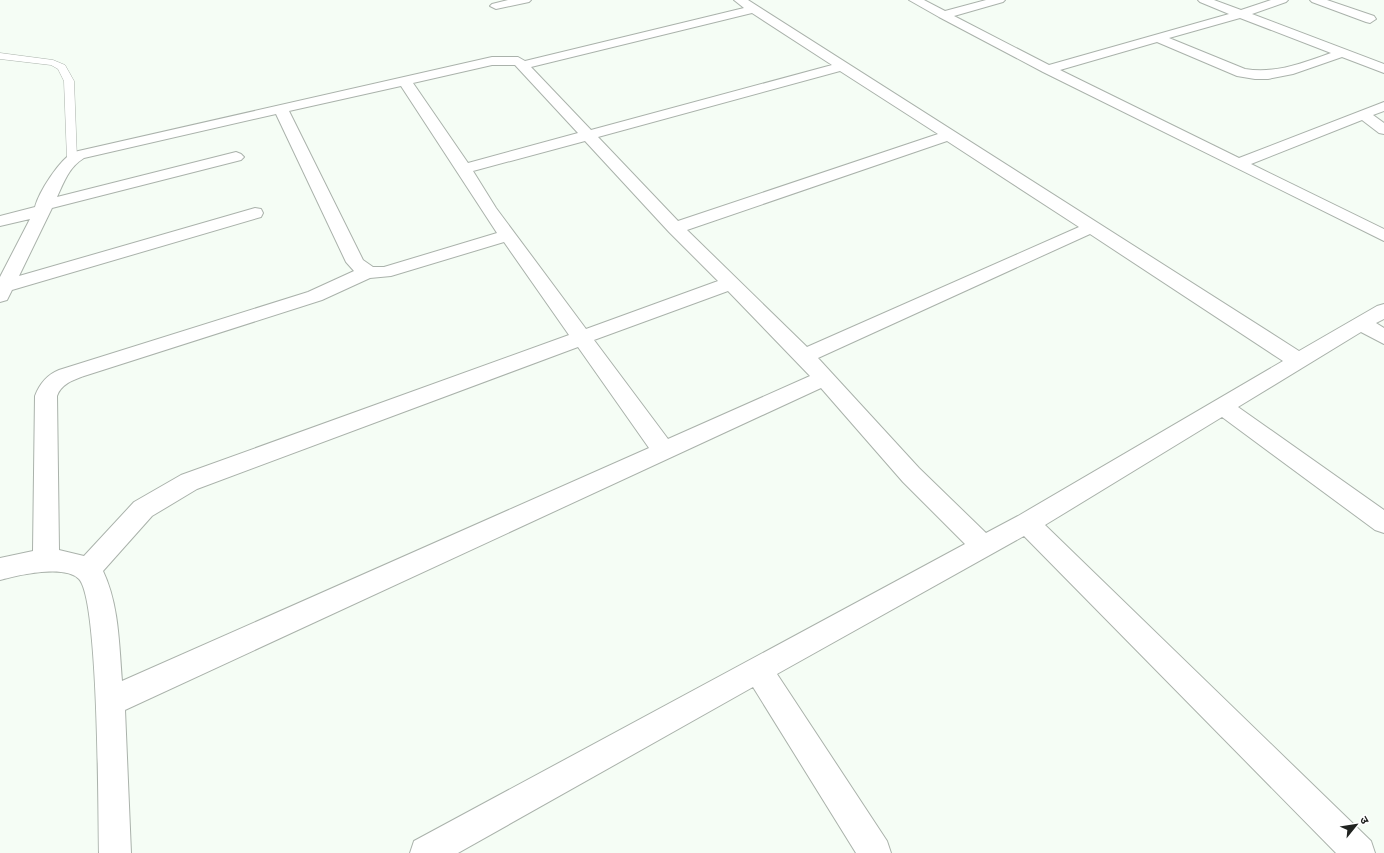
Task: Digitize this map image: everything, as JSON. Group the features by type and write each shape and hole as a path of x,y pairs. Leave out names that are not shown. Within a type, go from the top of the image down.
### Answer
{"street":[{"path":"496,6 525,0"},
{"path":"740,0 1299,361"},
{"path":"915,0 1048,69 1384,236"},
{"path":"943,15 999,0"},
{"path":"1204,0 1384,69"},
{"path":"1048,69 1241,14 1282,0"},
{"path":"1316,0 1370,19"},
{"path":"523,64 754,9"},
{"path":"1158,38 1242,73 1254,76 1279,74 1343,53"},
{"path":"2,291 62,170 72,159 88,152 404,80 492,61 512,60 523,64 585,135 675,228 804,356 911,474 984,546"},
{"path":"464,169 843,66"},
{"path":"404,80 507,236 664,451"},
{"path":"1239,163 1384,106"},
{"path":"281,109 355,262 361,269 367,272 385,272 507,236"},
{"path":"1364,114 1384,130"},
{"path":"675,228 950,135"},
{"path":"0,221 42,208 236,157"},
{"path":"2,291 255,213"},
{"path":"804,356 1092,227"},
{"path":"46,560 46,396 48,387 55,381 77,371 315,296 367,272"},
{"path":"88,570 143,509 189,482 731,283"},
{"path":"426,853 984,546 1027,524 1384,310"},
{"path":"1362,324 1384,337"},
{"path":"111,701 825,378"},
{"path":"1223,407 1384,523"},
{"path":"1027,524 1359,853"},
{"path":"0,569 30,561 46,560 72,563 88,570 97,587 101,609 111,701 115,853"},
{"path":"758,670 875,853"}],"lane":[{"path":"0,56 53,63 62,67 69,81 72,159"}]}
